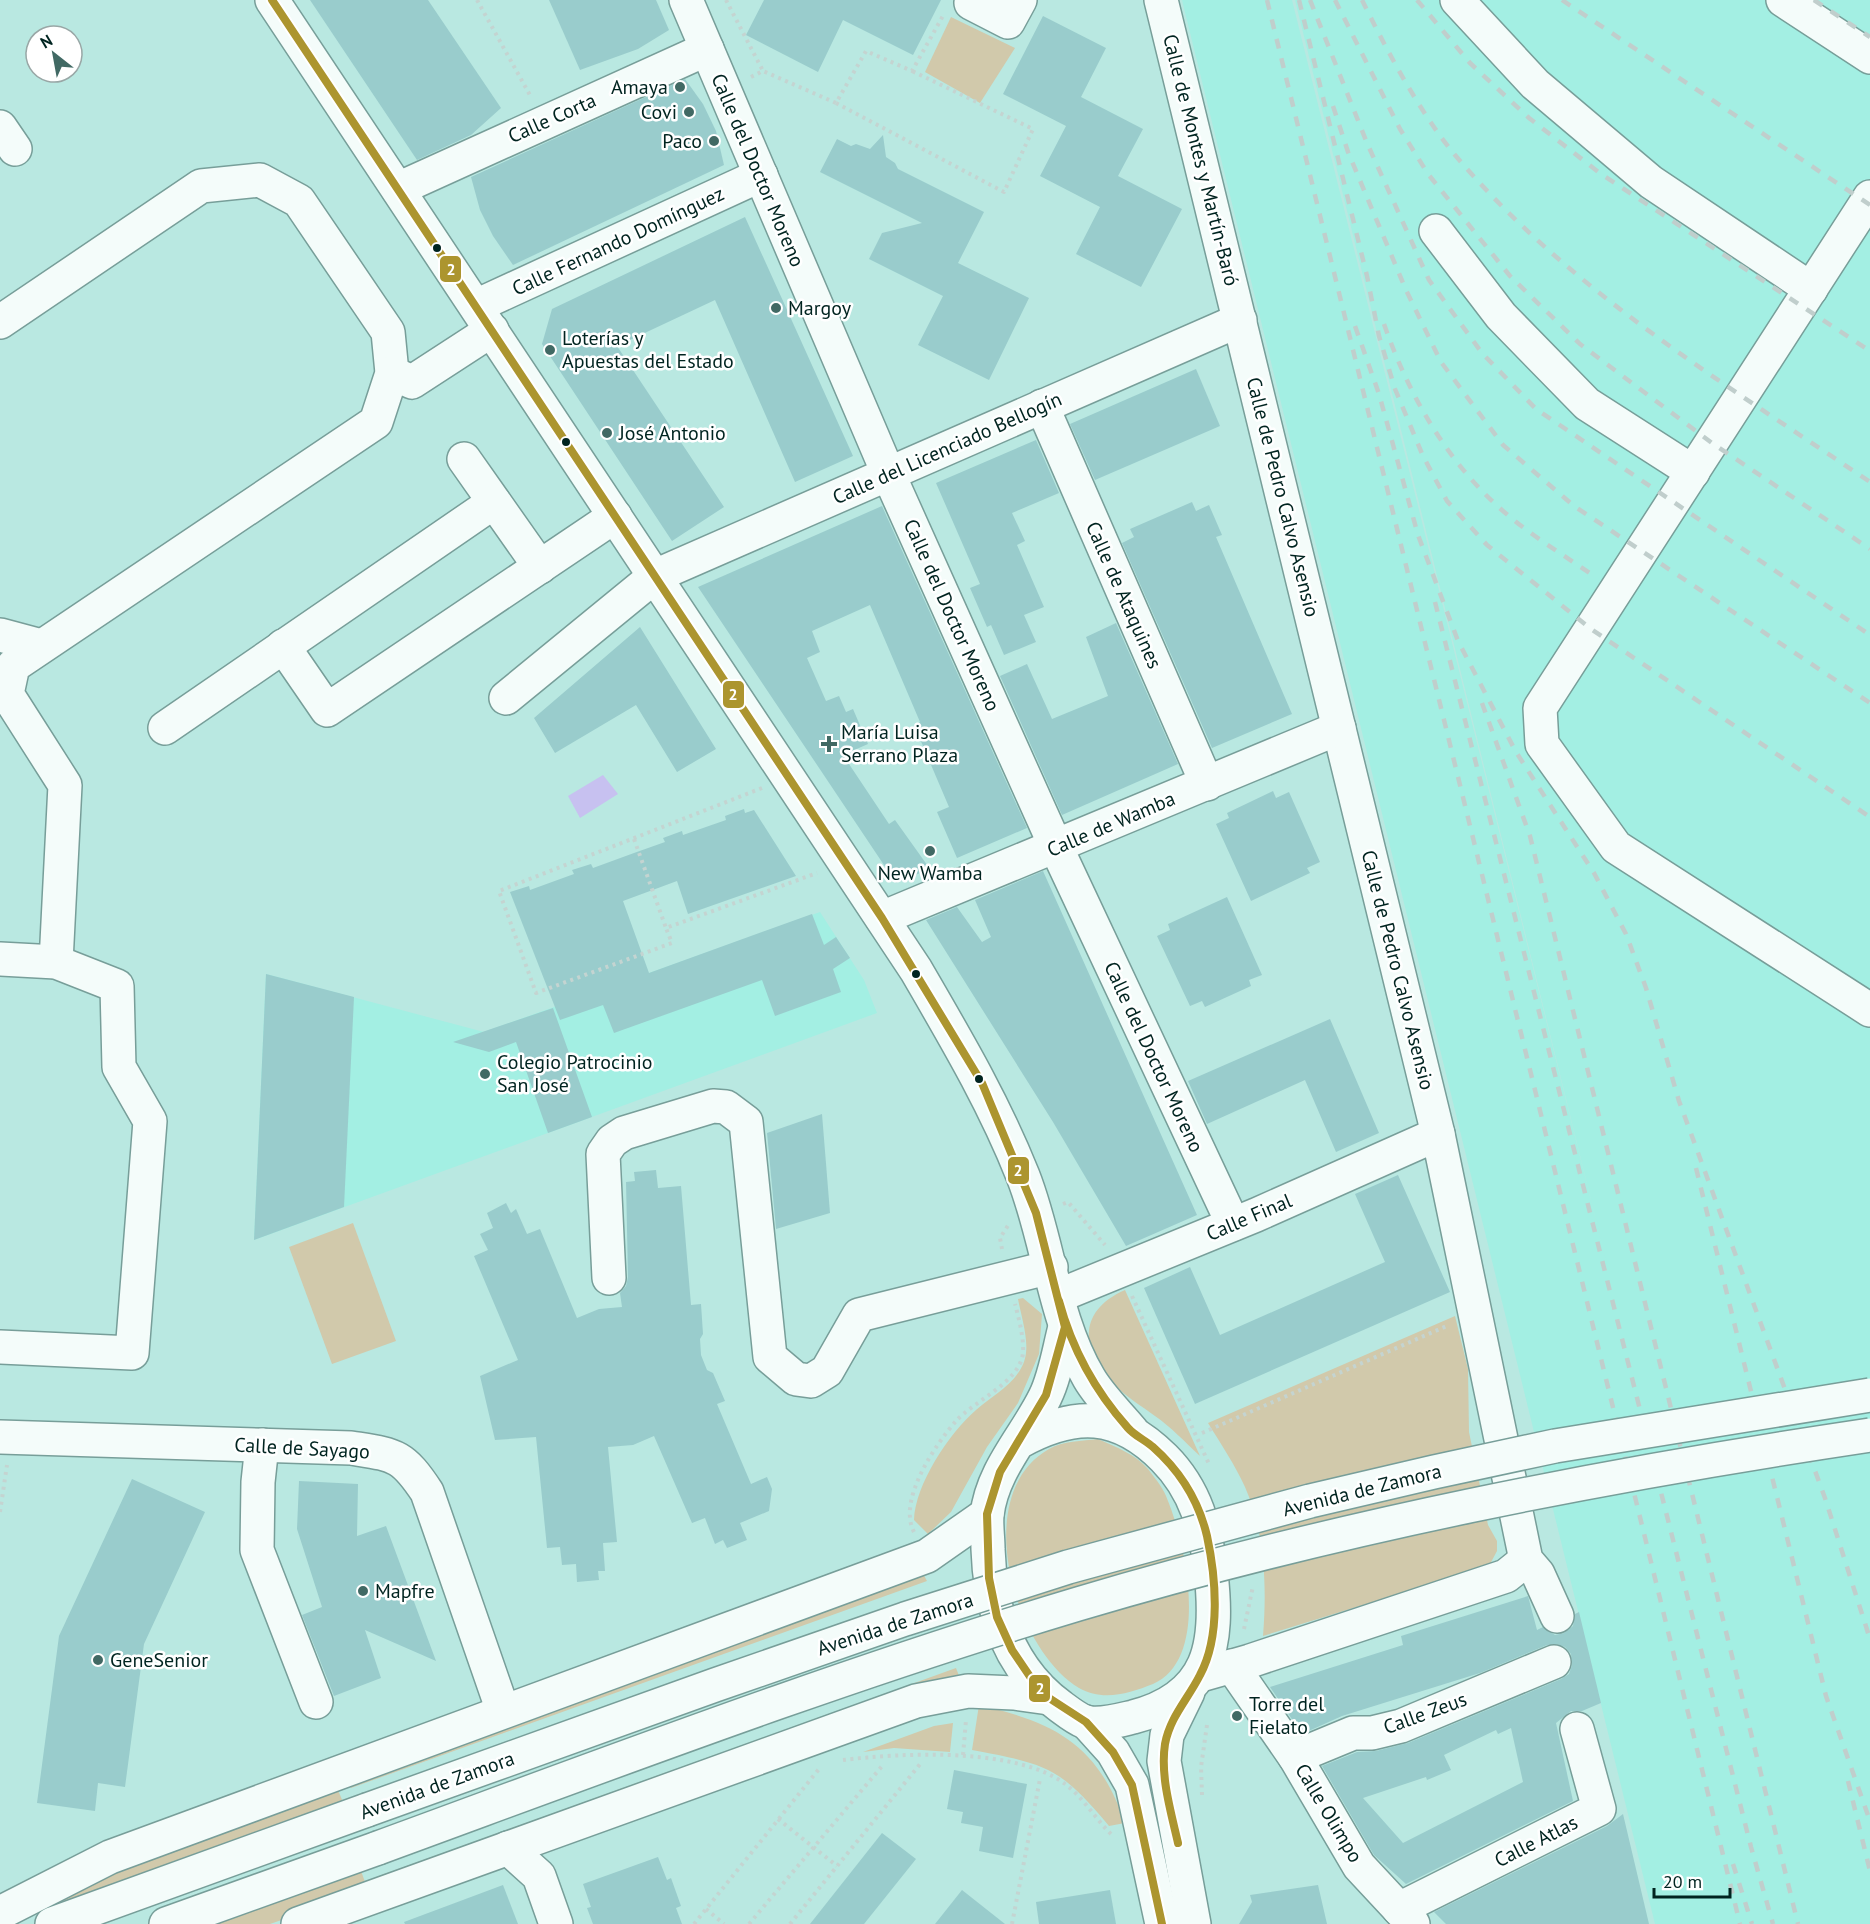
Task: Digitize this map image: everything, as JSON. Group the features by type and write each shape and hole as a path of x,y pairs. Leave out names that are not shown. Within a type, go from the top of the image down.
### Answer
{"main road":[{"path":"272,0 882,918 982,1083 1023,1176 1055,1281 1065,1327 1089,1379 1132,1431 1170,1464 1185,1485 1201,1519 1206,1537 1215,1606 1210,1641 1194,1683 1167,1735 1164,1761 1194,1924"},
{"name":"Calle del Doctor Moreno","path":"686,0 888,473 1056,847 1233,1224"},
{"path":"959,5 970,3 1008,22 1020,0"},
{"name":"Calle de Montes y Martín-Baró","path":"1161,0 1240,320"},
{"path":"1457,0 1535,84 1651,182 1811,289"},
{"path":"1783,0 1870,57"},
{"name":"Calle Corta","path":"398,189 707,49"},
{"name":"Calle Fernando Domínguez","path":"392,373 412,382 484,318 761,175"},
{"path":"0,322 201,186 260,180 299,201 388,332 392,373 375,422 13,666 7,694 65,784 56,962"},
{"path":"1870,197 1540,708 1542,744 1616,847 1870,1010"},
{"path":"1436,231 1501,316 1587,404 1693,472"},
{"name":"Calle del Licenciado Bellogín","path":"506,698 655,576 1240,320"},
{"name":"Calle de Pedro Calvo Asensio","path":"1240,320 1438,1134 1526,1560 1538,1574 1557,1616"},
{"name":"Calle de Ataquines","path":"1042,406 1207,784"},
{"path":"464,459 540,567"},
{"path":"165,728 494,502"},
{"path":"283,646 327,710 615,516"},
{"path":"0,635 41,646"},
{"name":"Calle de Wamba","path":"882,918 1339,728"},
{"path":"0,959 56,962 117,986 119,1067 150,1121 132,1353 0,1347"},
{"name":"Calle Final","path":"609,1278 603,1154 612,1141 624,1133 713,1107 726,1107 738,1113 746,1122 770,1357 796,1379 811,1381 827,1371 859,1315 1055,1281 1233,1224 1438,1134"},
{"path":"1065,1327 1046,1395 1000,1472 987,1514 989,1578 997,1617 1022,1668 1049,1698 1086,1722 1113,1752 1132,1785 1162,1924"},
{"name":"Avenida de Zamora","path":"52,1924 726,1681 1068,1567 1310,1501 1555,1446 1870,1395"},
{"path":"1019,1442 1046,1428 1078,1420 1101,1420 1132,1431"},
{"name":"Avenida de Zamora","path":"166,1924 903,1659 1080,1603 1320,1539 1443,1510 1726,1456 1870,1435"},
{"name":"Calle de Sayago","path":"5,1437 351,1448 388,1454 410,1466 426,1492 503,1711"},
{"path":"262,1445 258,1482 258,1550 316,1702"},
{"path":"0,1913 110,1857 927,1556 987,1514"},
{"path":"1086,1722 1106,1722 1145,1714 1194,1683 1232,1666 1506,1576 1526,1560"},
{"name":"Calle Zeus","path":"1295,1757 1353,1733 1372,1733 1401,1726 1554,1662"},
{"name":"Calle Olimpo","path":"1232,1666 1295,1757 1359,1866 1406,1917"},
{"path":"298,1924 916,1701 968,1690 1049,1698"},
{"name":"Calle Atlas","path":"1406,1917 1599,1809 1577,1729"},
{"path":"508,1848 539,1876 556,1924"}],"path":[{"path":"477,0 544,121"},
{"path":"726,0 763,71 836,104 1004,192 1033,129 866,51 836,104"},
{"path":"912,71 959,5"},
{"path":"724,90 763,71"},
{"path":"634,839 672,943 536,993 499,891 789,777"},
{"path":"666,928 846,863"},
{"path":"1062,1204 1068,1203 1109,1250"},
{"path":"1004,1255 1000,1238 1012,1220"},
{"path":"915,1535 911,1526 911,1499 928,1460 957,1420 1009,1379 1023,1355 1020,1322 1013,1294"},
{"path":"1202,1433 1475,1313"},
{"path":"0,1512 5,1437"},
{"path":"967,1712 963,1755 1029,1766 1056,1778 1082,1798 1111,1835"},
{"path":"1202,1797 1201,1767 1204,1732 1208,1723"},
{"path":"790,1924 921,1763"},
{"path":"749,1924 883,1765"},
{"path":"694,1924 819,1769"},
{"path":"1012,1924 1040,1779"},
{"path":"778,1819 837,1866"},
{"path":"706,1909 724,1924"}],"shaded area":[{"path":"1182,0 1292,0 1609,1273 1295,0 1870,0 1870,1924 1655,1924"},
{"path":"951,17 1015,48 980,103 925,72"},
{"path":"603,775 618,794 580,818 568,796"},
{"name":"Colegio Patrocinio San José","path":"820,912 864,980 877,1013 254,1240 266,974 484,1032"},
{"path":"353,1223 396,1341 332,1364 289,1247"},
{"path":"1125,1290 1200,1456 1167,1425 1122,1392 1096,1361 1089,1334 1091,1321 1109,1299"},
{"path":"1023,1298 1042,1314 1039,1354 1018,1403 987,1447 951,1512 928,1534 914,1520 920,1491 935,1460 966,1420 1007,1386 1024,1363 1026,1340 1018,1299"},
{"path":"1455,1316 1468,1369 1469,1432 1488,1525 1497,1541 1497,1551 1489,1566 1263,1636 1265,1598 1263,1560 1257,1522 1245,1487 1208,1423"},
{"path":"1098,1439 1137,1459 1148,1469 1162,1489 1180,1540 1189,1597 1188,1625 1183,1650 1171,1670 1153,1684 1116,1695 1097,1695 1079,1688 1056,1668 1036,1641 1020,1607 1010,1571 1006,1534 1011,1500 1025,1471 1054,1446"},
{"path":"920,1568 927,1581 351,1788 348,1778"},
{"path":"956,1668 961,1681 383,1885 379,1876"},
{"path":"979,1705 1031,1720 1071,1742 1088,1756 1102,1774 1125,1823 1109,1826 1077,1791 1050,1771 1018,1759 972,1750"},
{"path":"953,1723 950,1752 894,1748 863,1752 934,1726"},
{"path":"335,1783 343,1802 5,1924 127,1860"},
{"path":"361,1871 368,1890 270,1924 212,1924"}],"building":[{"path":"310,0 428,0 501,108 471,135 417,160"},
{"path":"549,0 656,0 669,30 638,49 580,70"},
{"path":"764,0 941,0 913,55 843,20 818,72 746,35"},
{"path":"1043,16 1106,48 1081,97 1143,129 1118,176 1182,209 1141,287 1076,254 1100,207 1040,176 1066,126 1003,94"},
{"path":"685,79 703,104 716,131 724,165 513,265 493,236 480,210 471,177"},
{"path":"883,135 886,157 895,163 898,169 984,212 958,263 1029,298 989,380 918,345 943,296 869,259 882,233 922,223 820,172 837,139 851,146 856,144 870,149"},
{"path":"745,217 853,456 795,482 715,300 617,346 724,507 672,541 542,344 552,309"},
{"path":"1196,369 1220,426 1095,480 1070,424"},
{"path":"1036,440 1059,493 1012,513 1025,541 1017,545 1044,607 1024,615 1036,642 1004,655 991,625 987,627 970,588 980,584 936,483"},
{"path":"1192,502 1196,511 1209,505 1222,535 1216,537 1292,714 1212,748 1122,543 1134,537 1130,529"},
{"path":"882,506 1027,828 957,858 937,812 949,807 914,725 920,722 870,605 812,631 820,652 807,658 826,701 839,696 846,712 853,709 868,744 843,755 889,824 895,820 930,869 896,883 698,587"},
{"path":"1116,623 1178,764 1062,815 1000,676 1027,664 1052,719 1108,696 1086,637"},
{"path":"640,627 716,749 677,772 636,705 555,753 534,718"},
{"path":"1273,791 1276,798 1289,792 1320,862 1307,868 1310,873 1251,901 1216,824 1229,818 1227,813"},
{"path":"744,809 745,813 754,810 796,876 688,914 677,881 623,901 649,973 812,914 824,945 836,937 850,958 833,969 841,992 775,1016 762,980 614,1033 603,1005 560,1020 510,892 529,886 530,890 574,874 572,870 591,864 593,868 665,842 663,838 682,831 683,835 726,820 725,816"},
{"path":"1043,871 1197,1215 1126,1246 1053,1122 926,920 957,907 982,942 991,937 975,900"},
{"path":"1227,897 1262,975 1249,980 1251,986 1205,1007 1202,1001 1190,1006 1157,936 1170,930 1168,924"},
{"path":"266,974 354,997 344,1207 254,1240"},
{"path":"553,1008 592,1117 548,1133 516,1042 489,1052 453,1042"},
{"path":"1330,1019 1379,1133 1336,1152 1305,1080 1207,1124 1188,1081"},
{"path":"822,1114 830,1213 776,1229 767,1133"},
{"path":"656,1170 658,1188 681,1186 691,1305 701,1304 703,1334 700,1339 701,1355 707,1370 713,1373 725,1401 717,1404 751,1484 767,1477 772,1489 769,1511 740,1523 747,1540 727,1548 723,1540 715,1544 705,1518 692,1523 654,1436 633,1445 608,1447 617,1542 603,1543 605,1571 598,1571 599,1580 577,1582 576,1564 562,1565 560,1547 547,1548 536,1437 495,1440 480,1376 518,1360 474,1256 488,1250 480,1234 493,1228 487,1213 506,1203 511,1213 516,1209 527,1234 540,1229 577,1318 599,1309 622,1307 620,1293 626,1286 628,1277 626,1182 635,1181 634,1172"},
{"path":"1398,1175 1450,1292 1195,1404 1144,1288 1190,1267 1220,1335 1385,1262 1355,1194"},
{"name":"GeneSenior","path":"132,1479 205,1512 144,1644 125,1787 98,1783 95,1811 37,1803 59,1636"},
{"name":"Mapfre","path":"299,1481 358,1484 357,1536 386,1526 436,1661 365,1630 381,1678 334,1696 302,1615 322,1607 297,1529"},
{"path":"1528,1596 1537,1630 1543,1627 1555,1635 1564,1633 1573,1626 1575,1614 1579,1612 1601,1703 1582,1711 1571,1711 1556,1723 1573,1801 1406,1884 1374,1855 1322,1766 1357,1752 1376,1751 1408,1743 1561,1679 1569,1674 1572,1665 1571,1654 1565,1647 1557,1644 1547,1645 1480,1673 1342,1716 1302,1734 1270,1687 1403,1645 1401,1636","holes":["1511,1728 1523,1782 1403,1843 1363,1798 1426,1777 1427,1780 1451,1770 1444,1755 1496,1730 1498,1734"]},
{"path":"954,1770 1027,1784 1013,1858 979,1851 983,1827 961,1823 963,1812 947,1809"},
{"path":"1623,1814 1649,1924 1446,1924 1434,1912 1607,1826"},
{"path":"882,1833 916,1859 864,1924 810,1924"},
{"path":"658,1857 667,1880 671,1878 681,1906 676,1908 682,1924 593,1924 587,1908 591,1907 583,1884"},
{"path":"503,1885 518,1924 405,1924 404,1922"},
{"path":"1318,1885 1327,1924 1239,1924 1252,1902 1250,1895"},
{"path":"962,1890 1005,1924 935,1924"},
{"path":"1110,1890 1116,1924 1039,1924 1036,1902"}],"railway":[{"path":"1267,0 1740,1924"},
{"path":"1299,0 1367,276 1379,336 1395,389 1423,456 1447,501 1487,545 1591,629 1870,817"},
{"path":"1310,0 1367,143 1429,280 1482,353 1536,409 1870,635"},
{"path":"1335,0 1400,129 1428,174 1510,276 1580,344 1712,443 1870,549"},
{"path":"1362,0 1393,60 1442,138 1500,204 1548,250 1598,292 1705,371 1870,482"},
{"path":"1417,0 1470,63 1529,118 1601,174 1870,351"},
{"path":"1562,0 1870,205"},
{"path":"1814,0 1870,37"},
{"path":"1333,106 1348,152 1406,290 1441,362 1503,445 1574,506 1870,703"},
{"path":"1384,324 1420,406 1436,432 1472,480 1515,521 1594,576"},
{"path":"1355,326 1379,394 1418,535 1458,641 1516,752 1594,873 1626,934 1646,988 1679,1101 1825,1498 1870,1639"},
{"path":"1435,602 1751,1847 1773,1924"},
{"path":"1482,703 1530,836 1798,1924"},
{"path":"1696,1168 1826,1696 1870,1821"},
{"path":"1848,1781 1870,1871"},
{"path":"1733,1864 1752,1924"}],"transit line":[{"name":"2","path":"272,0 882,918 982,1083 1036,1213 1065,1327 1046,1395 1000,1472 987,1514 989,1578 997,1617 1012,1650 1035,1684 1049,1698 1086,1722 1113,1752 1132,1785 1162,1924"},
{"name":"2","path":"1059,1301 1078,1353 1095,1384 1128,1428 1153,1447 1172,1466 1194,1499 1207,1536 1213,1570 1215,1607 1211,1643 1207,1660 1171,1725 1165,1744 1164,1769 1167,1794 1178,1843"}],"place":[{"name":"Amaya","path":"680,87"},
{"name":"Covi","path":"689,112"},
{"name":"Paco","path":"714,141"},
{"name":"Margoy","path":"776,308"},
{"name":"Loterías y Apuestas del Estado","path":"550,350"},
{"name":"José Antonio","path":"607,433"},
{"name":"María Luisa Serrano Plaza","path":"829,744"},
{"name":"New Wamba","path":"930,851"},
{"name":"Colegio Patrocinio San José","path":"485,1074"},
{"name":"Mapfre","path":"363,1591"},
{"name":"GeneSenior","path":"98,1660"},
{"name":"Torre del Fielato","path":"1237,1716"}]}
